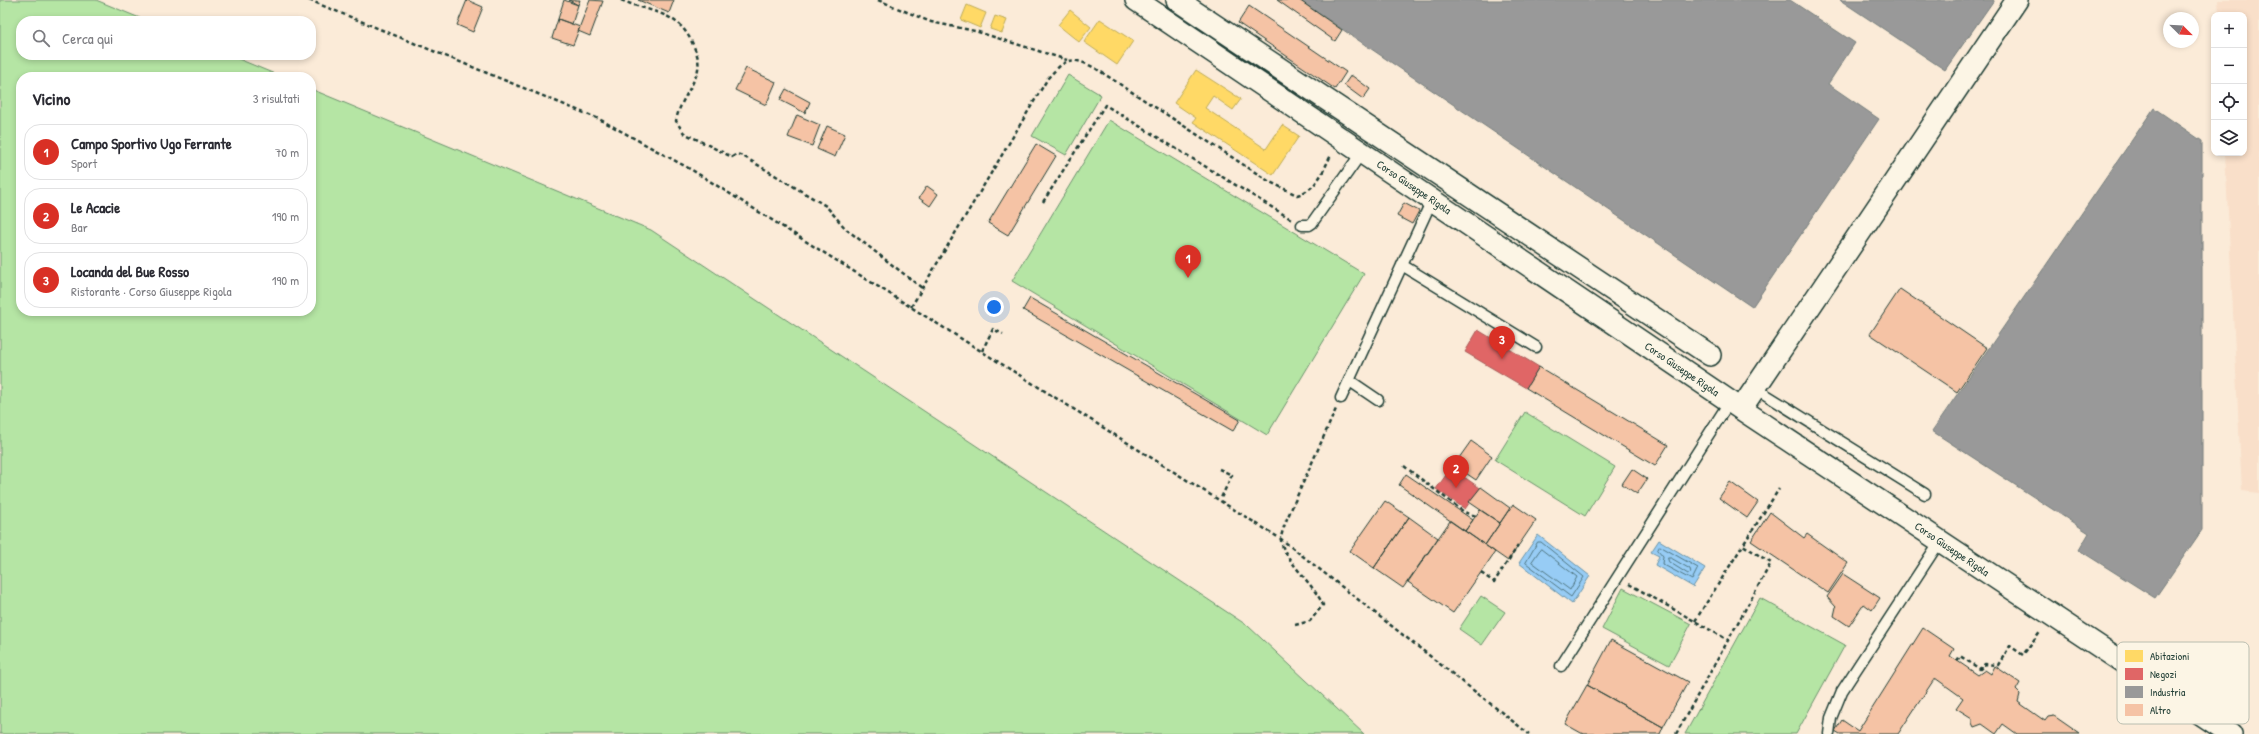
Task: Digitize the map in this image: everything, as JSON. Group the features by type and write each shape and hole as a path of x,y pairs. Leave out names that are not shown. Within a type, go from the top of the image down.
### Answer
{"street":[{"name":"Corso Giuseppe Rigola","path":"1136,0 1736,405 2117,658"},
{"path":"1177,0 1710,355"},
{"path":"1736,405 1755,388 2017,0"},
{"name":"Corso Giuseppe Rigola","path":"2216,724 2231,734"}],"lane":[{"path":"1302,225 1312,223 1362,152"},
{"path":"1341,398 1432,200"},
{"path":"1402,265 1536,347"},
{"path":"1350,381 1378,400"},
{"path":"1755,388 1925,494"},
{"path":"1561,666 1618,578 1736,405"},
{"path":"1829,734 1830,718 1842,692 1940,541"}],"path":[{"path":"309,0 599,119 692,170 1281,539 1529,734"},
{"path":"621,0 640,8 672,17 690,35 698,56 698,64 697,74 682,101 677,116 678,126 684,133 732,157 737,154 743,156 826,206 846,229 922,288"},
{"path":"878,0 931,22 975,31 1068,60 1080,60 1096,68 1270,182 1297,195 1308,192 1318,181 1331,155 1337,136"},
{"path":"911,307 1048,78 1059,65 1068,60"},
{"path":"1043,202 1105,105 1302,225"},
{"path":"982,351 993,329 1003,334"},
{"path":"1295,625 1310,621 1323,605 1317,592 1285,553 1281,539 1286,521 1341,398"},
{"path":"1404,466 1464,512 1476,516"},
{"path":"1219,469 1232,475 1220,500"},
{"path":"1695,621 1779,489"},
{"path":"1676,734 1771,563 1743,545"},
{"path":"1481,573 1494,582 1518,546"},
{"path":"1618,578 1728,640"},
{"path":"1957,661 1960,656 1980,669 1985,664 1998,665 2010,646 2023,655 2042,629"}],"shaded area":[{"path":"2218,0 2259,0 2259,493 2242,491 2225,156 2247,156 2247,12 2219,12"}],"green space":[{"path":"0,0 96,0 135,16 16,16 16,60 241,60 270,72 16,72 16,316 316,316 316,91 651,230 1248,626 1364,734 0,734"},
{"path":"1068,75 1101,95 1066,155 1032,136"},
{"path":"1109,120 1364,274 1267,435 1012,281"},
{"path":"1525,412 1615,467 1585,516 1495,460"},
{"path":"1623,588 1691,624 1669,665 1602,629"},
{"path":"1481,596 1505,612 1482,645 1459,629"},
{"path":"1760,598 1845,645 1796,734 1685,734"}],"water":[{"path":"1538,535 1590,576 1572,604 1519,563"},
{"path":"1659,540 1705,568 1693,587 1655,565 1659,556 1651,552"}],"building: Abitazioni":[{"path":"967,5 986,13 980,28 961,20"},
{"path":"1070,10 1091,27 1079,42 1058,25"},
{"path":"995,16 1007,20 1002,33 990,29"},
{"path":"1100,19 1133,41 1117,65 1084,42"},
{"path":"1196,70 1241,99 1233,110 1213,96 1205,108 1266,149 1282,125 1299,136 1273,175 1193,122 1196,118 1174,103"}],"building: Negozi":[{"path":"1478,330 1539,367 1526,388 1465,352"},
{"path":"1451,468 1480,488 1465,509 1436,489"}],"building: Industria":[{"path":"1299,0 1790,0 1855,43 1828,84 1879,119 1752,307"},
{"path":"1840,0 1994,0 1945,70"},
{"path":"2154,108 2202,141 2202,530 2155,598 2079,550 2089,533 1932,431"}],"building: Altro":[{"path":"467,0 483,7 473,32 457,25"},
{"path":"564,0 578,5 572,24 558,19"},
{"path":"569,0 580,0 578,5"},
{"path":"590,0 603,1 590,36 578,31"},
{"path":"638,0 674,0 669,13"},
{"path":"1277,0 1299,0 1342,30 1335,41"},
{"path":"1249,6 1346,72 1335,89 1238,23"},
{"path":"558,19 580,27 573,45 552,38"},
{"path":"746,68 776,82 766,105 735,90"},
{"path":"1351,75 1370,89 1363,99 1344,85"},
{"path":"786,89 810,102 805,113 780,100"},
{"path":"797,115 820,125 812,146 788,137"},
{"path":"827,126 845,134 835,157 817,149"},
{"path":"1036,144 1056,156 1008,235 988,223"},
{"path":"927,186 938,194 930,206 919,198"},
{"path":"1404,203 1419,211 1412,224 1397,216"},
{"path":"1900,289 1987,348 1957,392 1870,334"},
{"path":"1030,298 1240,420 1233,431 1023,310"},
{"path":"1539,367 1668,445 1655,466 1526,388"},
{"path":"1471,441 1492,456 1476,480 1454,465"},
{"path":"1632,469 1647,479 1637,494 1622,484"},
{"path":"1406,474 1473,520 1465,531 1399,485"},
{"path":"1730,482 1758,502 1747,518 1719,498"},
{"path":"1481,487 1510,508 1500,523 1469,502"},
{"path":"1385,501 1409,517 1374,568 1350,551"},
{"path":"1513,504 1536,520 1508,561 1485,545"},
{"path":"1480,510 1500,523 1485,545 1465,531"},
{"path":"1770,512 1804,538 1807,534 1848,563 1828,593 1751,541"},
{"path":"1409,517 1438,538 1403,588 1374,568"},
{"path":"1450,521 1495,552 1453,613 1408,582"},
{"path":"1843,574 1880,598 1872,610 1864,604 1849,626 1834,616 1836,607 1827,597"},
{"path":"1923,628 1954,649 1950,656 1978,675 1985,670 1991,674 1995,666 2020,683 2016,690 2020,694 2018,702 2045,721 2048,717 2054,716 2080,734 2017,734 2003,724 1996,734 1982,724 1974,727 1972,718 1956,708 1963,698 1935,678 1898,734 1840,734 1835,731 1842,720 1858,731"},
{"path":"1611,640 1688,682 1663,727 1587,685"},
{"path":"1587,685 1663,727 1660,734 1583,734 1565,724"}],"place":[{"name":"Campo Sportivo Ugo Ferrante","path":"1188,278"},
{"name":"Locanda del Bue Rosso","path":"1502,359"},
{"name":"Le Acacie","path":"1456,488"}]}
